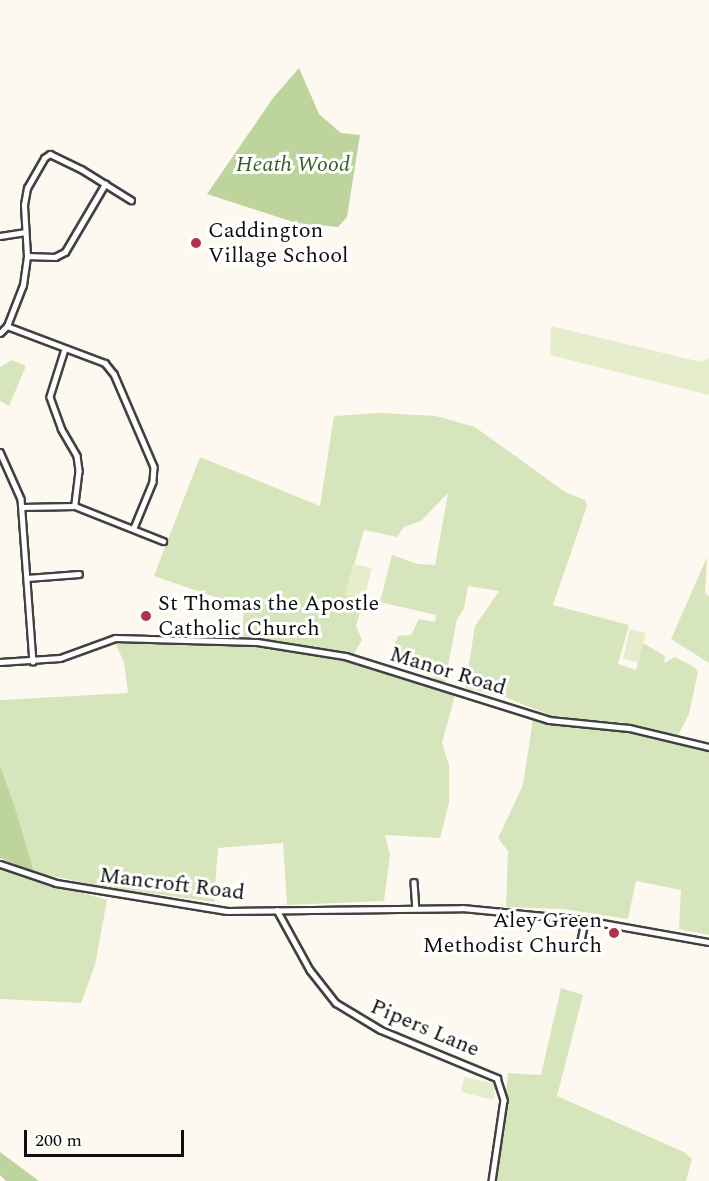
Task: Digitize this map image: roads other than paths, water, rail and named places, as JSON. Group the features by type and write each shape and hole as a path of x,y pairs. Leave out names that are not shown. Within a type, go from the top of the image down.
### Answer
{"street":[{"path":"0,333 7,326 23,285 27,256 24,232 27,188 49,151 131,200"},
{"path":"27,256 55,257 65,252 105,184"},
{"path":"0,236 24,232"},
{"path":"7,326 105,363 114,374 154,467 153,482 134,528"},
{"path":"65,349 50,397 77,456 79,471 75,506"},
{"path":"0,452 16,480 22,507 33,662"},
{"path":"22,507 75,506 163,541"},
{"path":"27,578 79,574"},
{"name":"Manor Road","path":"0,662 33,662 60,658 115,638 257,642 345,656 549,720 628,729 709,747"},
{"name":"Mancroft Road","path":"0,864 56,883 227,911 486,909 585,920 709,942"},
{"path":"414,882 416,908"},
{"path":"285,919 289,909"},
{"name":"Pipers Lane","path":"277,910 285,919 310,970 336,1003 381,1030 497,1078 504,1100 492,1181"},
{"path":"580,943 585,920"}],"place":[{"name":"Caddington Village School","path":"196,243"},
{"name":"St Thomas the Apostle Catholic Church","path":"146,616"},
{"name":"Aley Green Methodist Church","path":"614,933"}],"park label":[{"name":"Heath Wood","path":"293,165"}]}
